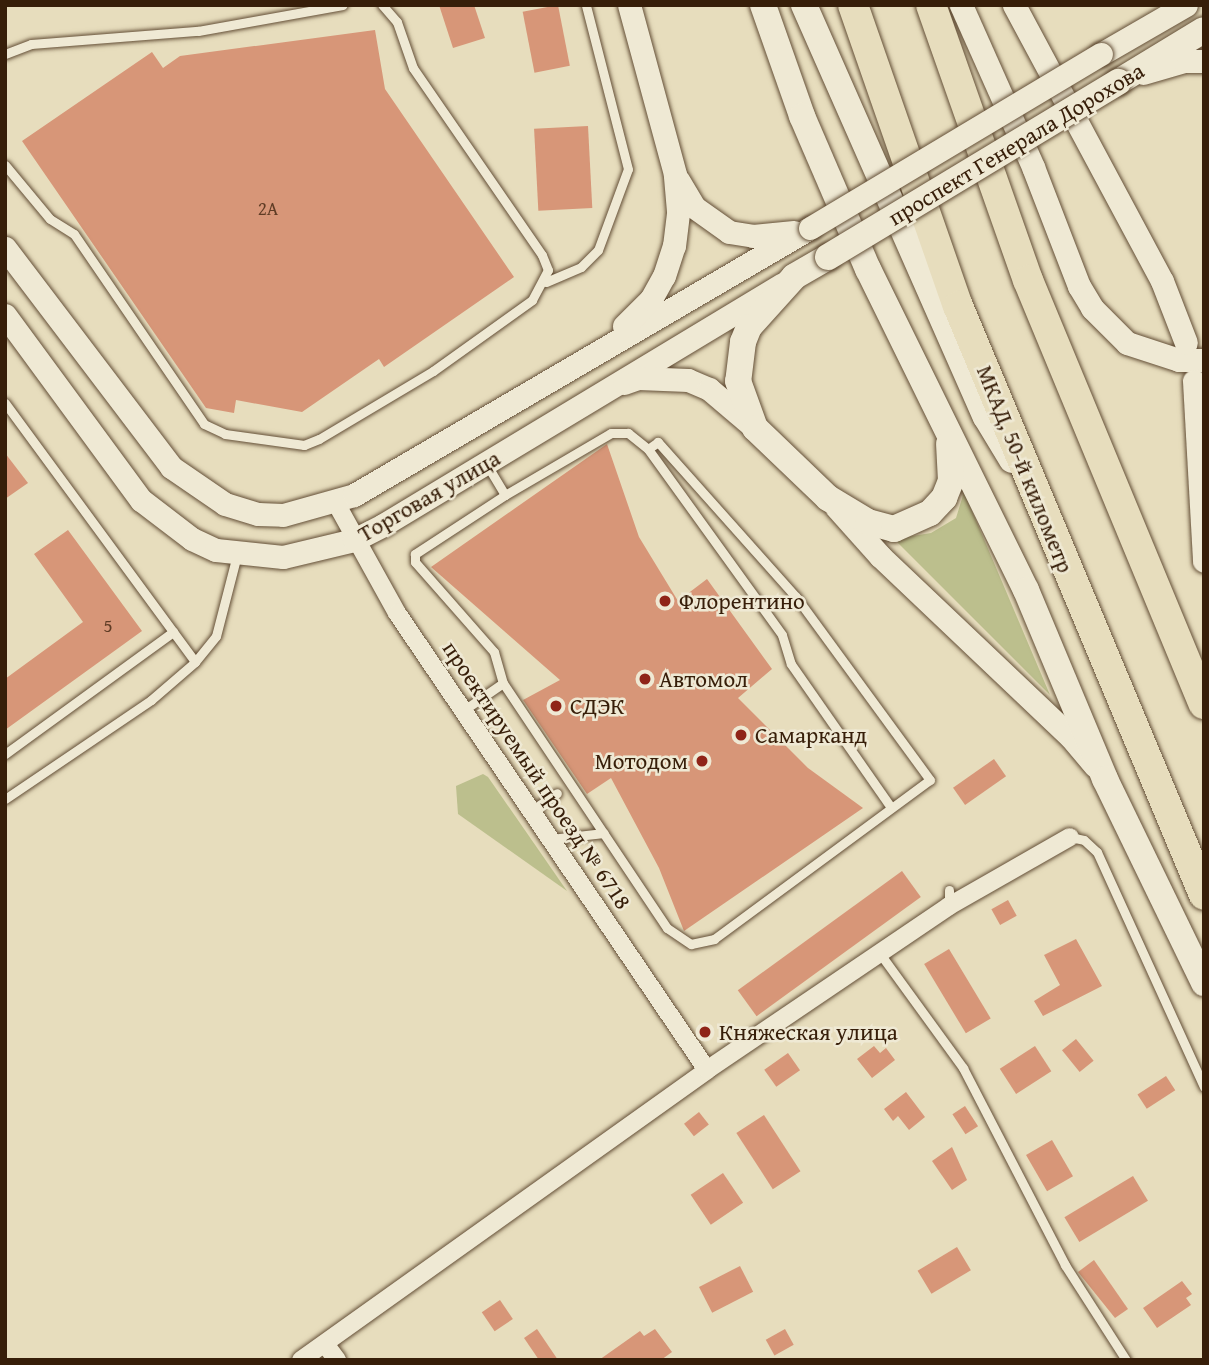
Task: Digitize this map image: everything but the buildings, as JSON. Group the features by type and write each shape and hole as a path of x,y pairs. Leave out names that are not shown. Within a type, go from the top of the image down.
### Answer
{"highway":[{"name":"МКАД, 50-й километр","path":"853,5 958,306 1204,895"},
{"path":"942,8 1028,280 1204,704"}],"main road":[{"path":"763,5 802,116 868,270 1026,590 1105,779 1204,983"},
{"path":"805,8 986,417 1039,503"},
{"name":"проспект Генерала Дорохова","path":"828,257 1204,30"},
{"name":"Торговая улица","path":"794,277 828,257"},
{"path":"794,277 750,327 743,342 738,382 755,428 828,498 868,522 894,529 930,513 944,498 951,481 953,458 943,422"}],"street":[{"path":"603,348 651,299 664,276 676,234 675,174 629,5"},
{"path":"1014,5 1162,281 1186,343"},
{"path":"1101,54 1162,5"},
{"name":"проспект Генерала Дорохова","path":"810,228 1186,5"},
{"path":"942,8 1033,167 1079,286 1093,308 1127,343 1179,360 1204,360"},
{"path":"1118,82 1184,61 1204,61"},
{"path":"675,174 694,206 729,232 780,236 810,228"},
{"name":"Торговая улица","path":"5,248 154,446 194,487 225,504 258,514 283,515 336,503 810,228"},
{"name":"Торговая улица","path":"5,314 141,500 192,540 237,555 309,554 354,540 794,277"},
{"path":"592,396 638,378 688,380 709,389 755,428"},
{"path":"1194,382 1200,437 1198,511 1204,561"},
{"path":"828,498 880,556 1070,736 1105,779"},
{"name":"проектируемый проезд № 6718","path":"336,503 354,540 464,710 706,1070"},
{"path":"301,1360 706,1070 881,956 949,898 1070,837"},
{"path":"325,1344 337,1360"}],"lane":[{"path":"5,54 30,44 198,31 343,5"},
{"path":"5,165 50,219 74,234 204,424 225,434 304,445 319,439 433,371 532,300 546,282 548,270 542,254 413,68 397,22 382,5"},
{"path":"546,282 581,267 598,250 628,169 586,5"},
{"path":"5,403 195,662"},
{"path":"648,449 658,442 796,597 930,780 890,806 714,939 701,943 684,942 667,928 503,683 494,652 473,623 427,579 414,557 505,495 611,433 628,433 648,449 782,635 791,664 890,806"},
{"path":"486,463 505,495"},
{"path":"5,799 151,700 195,662 216,636 237,555"},
{"path":"5,754 173,632"},
{"path":"464,710 503,683"},
{"path":"532,810 557,793"},
{"path":"551,839 604,833"},
{"path":"1070,837 1084,840 1097,852 1204,1087"},
{"path":"881,956 963,1068 1065,1265 1126,1360"}],"green space":[{"path":"964,492 1050,695 894,539 931,533 956,518"},
{"path":"483,774 488,777 567,891 458,814 456,786"}],"place":[{"name":"Флорентино","path":"665,601"},
{"name":"Автомол","path":"645,679"},
{"name":"СДЭК","path":"556,706"},
{"name":"Самарканд","path":"741,735"},
{"name":"Мотодом","path":"702,761"},
{"name":"Княжеская улица","path":"705,1032"}]}
